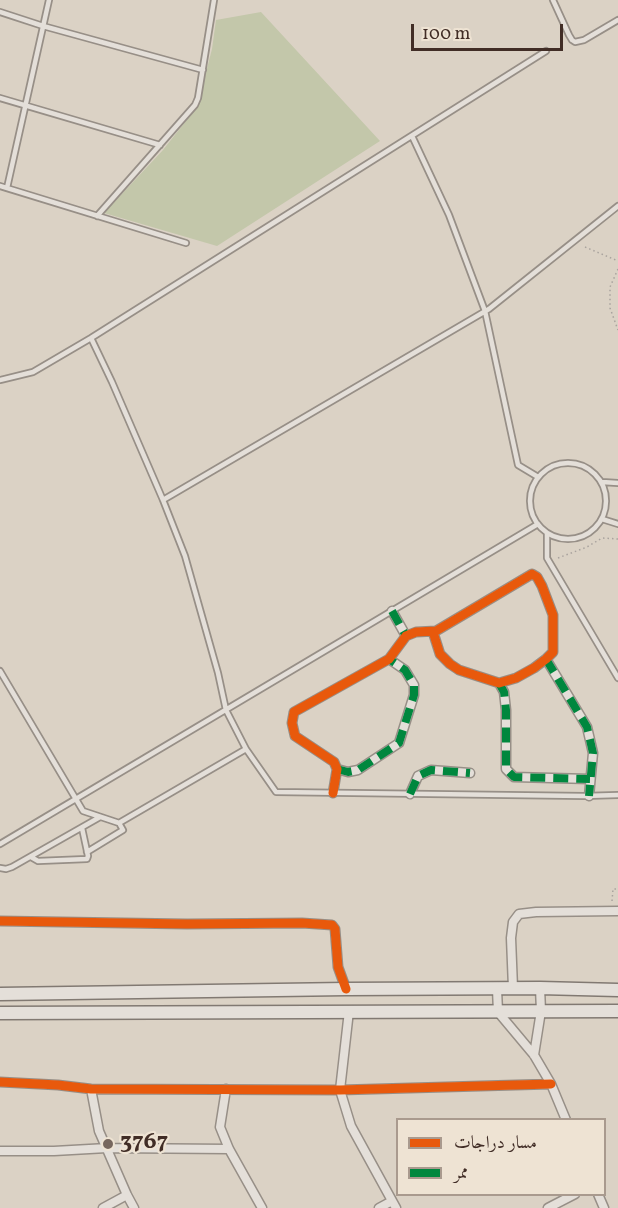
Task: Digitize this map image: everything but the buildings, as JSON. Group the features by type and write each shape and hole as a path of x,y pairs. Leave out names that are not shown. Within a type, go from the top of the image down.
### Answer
{"main road":[{"path":"0,994 346,989 618,990"},
{"path":"0,1013 618,1011"}],"street":[{"path":"333,793 337,769 334,762 295,736 292,723 294,712 389,659 406,636 416,632 436,631 532,574 537,577 542,586 553,615 553,652 534,668 516,678 499,683 459,670 450,664 440,654 433,632"},
{"path":"392,611 406,636"},
{"path":"337,769 348,772 358,770 399,743 414,695 414,684 405,670 389,659"},
{"path":"546,659 587,727 593,753 589,796"},
{"path":"499,683 504,692 507,710 506,770 514,777 590,779"},
{"path":"410,794 418,776 431,770 470,773"},
{"path":"513,988 512,930 513,922 519,914 614,911"},
{"path":"0,921 333,925 338,967 346,989"},
{"path":"330,990 338,967"},
{"path":"534,1055 541,1011 540,988"},
{"path":"497,989 498,1012 534,1055 566,1118"},
{"path":"349,1011 340,1090 351,1126 394,1204 379,1208"},
{"path":"0,1083 58,1085 91,1089 340,1090 550,1084"},
{"path":"91,1089 99,1131 134,1208"},
{"path":"226,1089 220,1127 229,1149 262,1208"},
{"path":"0,1151 106,1148 229,1149"},
{"path":"103,1208 127,1195"},
{"path":"548,1208 571,1196"}],"lane":[{"path":"7,188 49,0"},
{"path":"97,216 195,105 214,0"},
{"path":"553,0 569,35 575,42 584,40 618,20"},
{"path":"0,12 203,70"},
{"path":"0,380 33,372 91,338 546,51"},
{"path":"0,98 160,145"},
{"path":"412,136 449,215 486,311 518,465 538,477"},
{"path":"0,186 186,243"},
{"path":"163,500 486,311 618,206"},
{"path":"91,338 163,500 185,556 226,710 246,749 276,792 618,795"},
{"path":"572,462 584,465 602,482 606,494 606,507 602,519 594,529 583,536 571,539 559,538 547,533 532,513 530,501 532,488 547,468 559,463 572,462"},
{"path":"602,482 618,483"},
{"path":"602,519 618,524"},
{"path":"0,844 538,524"},
{"path":"547,533 547,558 618,678"},
{"path":"0,671 83,811 119,823 123,830 87,852"},
{"path":"119,823 246,749"},
{"path":"0,868 6,870 100,817"},
{"path":"31,857 38,861 87,860 82,828"}],"path":[{"path":"585,247 618,261"},
{"path":"618,269 610,287 610,308 618,330"},
{"path":"556,559 587,547 602,538 618,539"},
{"path":"614,911 613,889 618,889"}],"green space":[{"path":"261,12 380,141 217,246 104,213 163,150 197,107 212,49 216,20"}],"marked path":[{"path":"392,611 406,636"},
{"path":"337,769 348,772 358,770 399,743 414,695 414,685 405,670 389,659"},
{"path":"546,659 587,727 593,753 589,796"},
{"path":"499,683 504,692 506,710 506,769 514,777 590,779"},
{"path":"410,794 418,776 431,770 470,773"}],"cycle path":[{"path":"333,793 337,769 334,762 295,736 292,723 294,712 389,659 406,636 416,632 436,631 532,574 537,577 542,586 553,615 553,652 534,668 516,678 499,683 459,670 450,664 440,654 433,632"},
{"path":"0,921 332,925 335,929 338,967 346,989"},
{"path":"0,1082 91,1089 340,1090 551,1084"}],"place":[{"name":"3767","path":"108,1144"}]}
